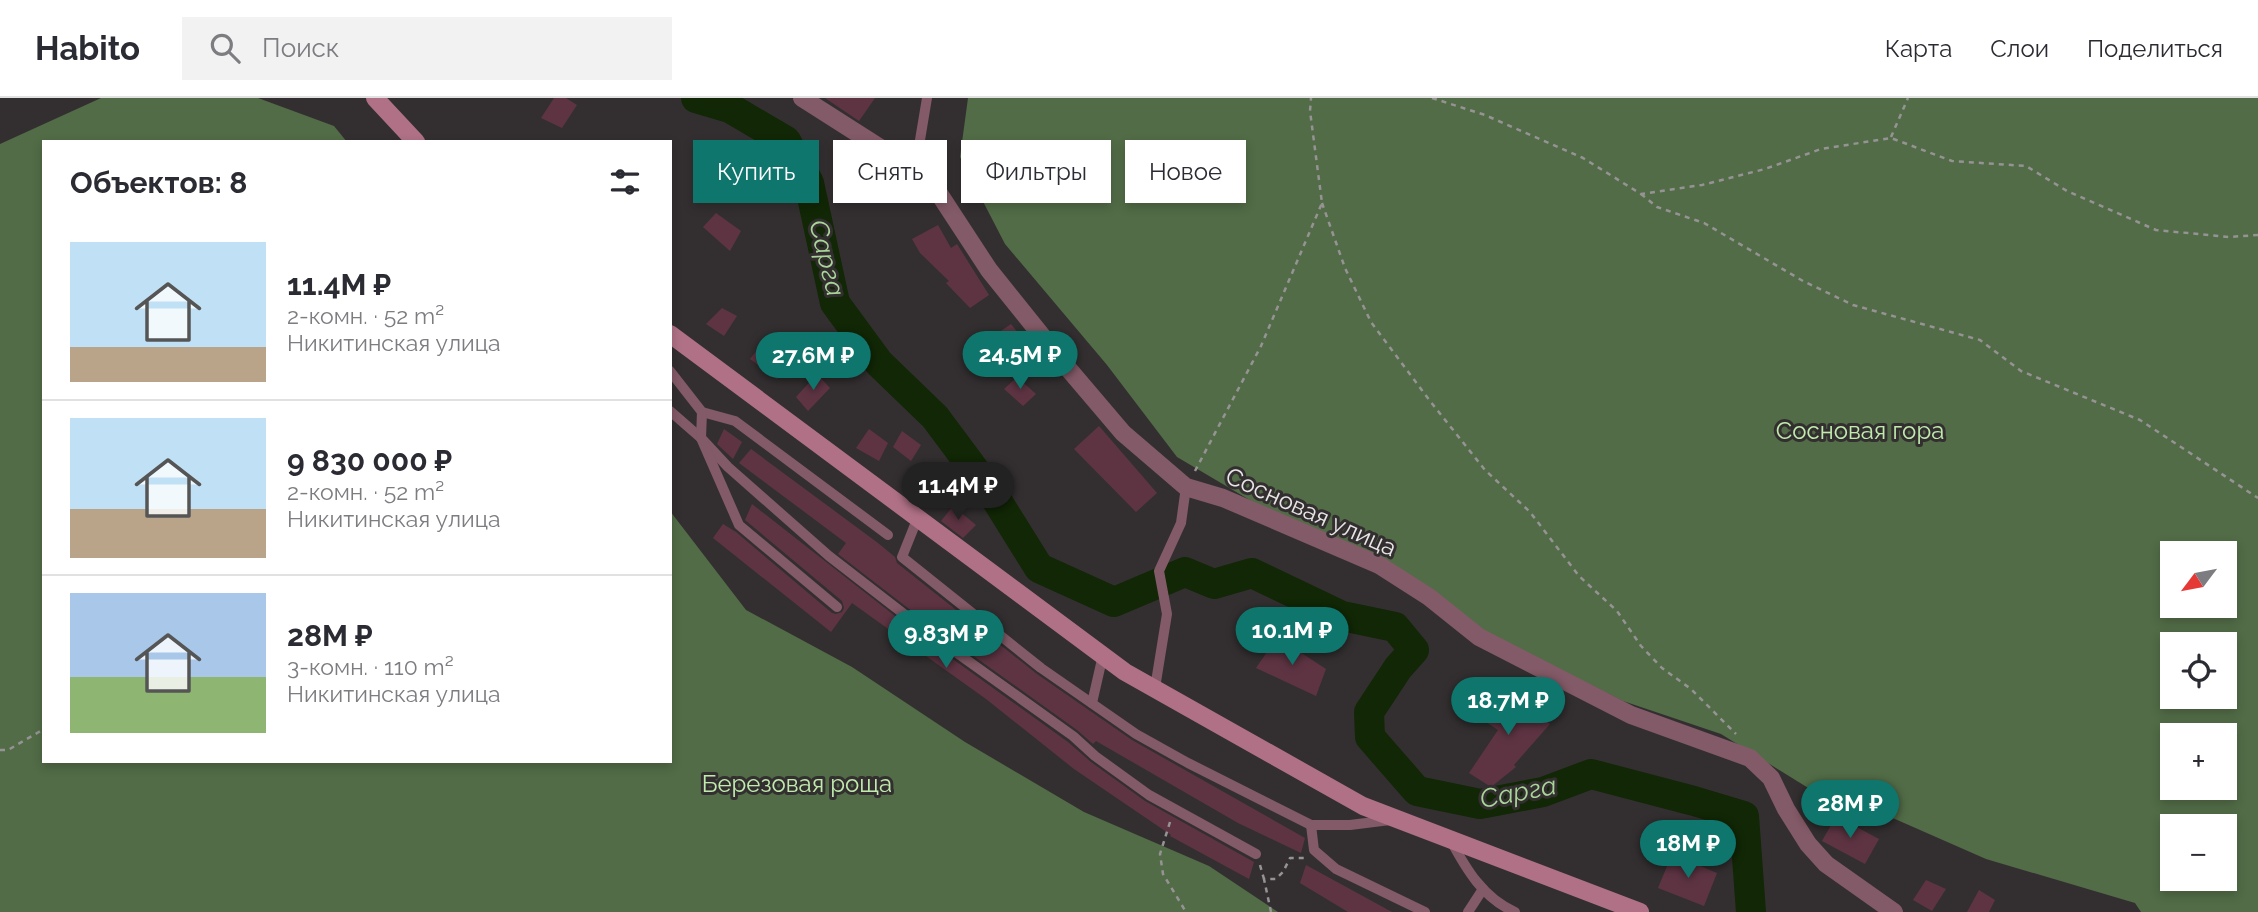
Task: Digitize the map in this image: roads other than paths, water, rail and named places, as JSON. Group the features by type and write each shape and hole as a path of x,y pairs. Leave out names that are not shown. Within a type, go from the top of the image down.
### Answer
{"street":[{"path":"375,98 414,140"},
{"name":"Сосновая улица","path":"806,99 869,140"},
{"name":"Сосновая улица","path":"945,203 989,270 1066,366 1123,433 1186,487 1223,499 1379,565 1429,597 1479,637 1631,715 1750,758 1771,778 1801,832 1826,864 1894,912"},
{"path":"672,335 1125,671 1363,806 1640,912"}],"lane":[{"path":"920,140 927,98"},
{"path":"672,374 702,412 735,421 888,535"},
{"path":"702,412 701,438 739,525 837,607"},
{"path":"672,413 728,467 850,572 922,628 1073,736 1149,795 1256,854"},
{"name":"Сосновая улица","path":"1155,688 1167,614 1159,571 1181,523 1186,487"},
{"path":"918,517 902,557 1041,667 1136,734 1311,825 1350,825 1398,819"},
{"path":"1092,703 1104,655"},
{"path":"1311,825 1314,850 1336,869 1425,912"},
{"path":"1450,839 1470,876 1501,906 1515,912"},
{"path":"1468,912 1483,889"}],"waterway":[{"name":"Сарга","path":"696,98 730,108 786,141 809,183 835,303 879,363 935,417 996,499 1039,568 1114,602 1185,572 1214,584 1252,573 1342,616 1395,627 1414,650 1398,668 1369,712 1370,737 1417,791 1480,804 1543,792 1591,774 1744,816 1751,912"}],"park label":[{"name":"Сосновая гора","path":"1860,431"},
{"name":"Березовая роща","path":"797,784"}]}
